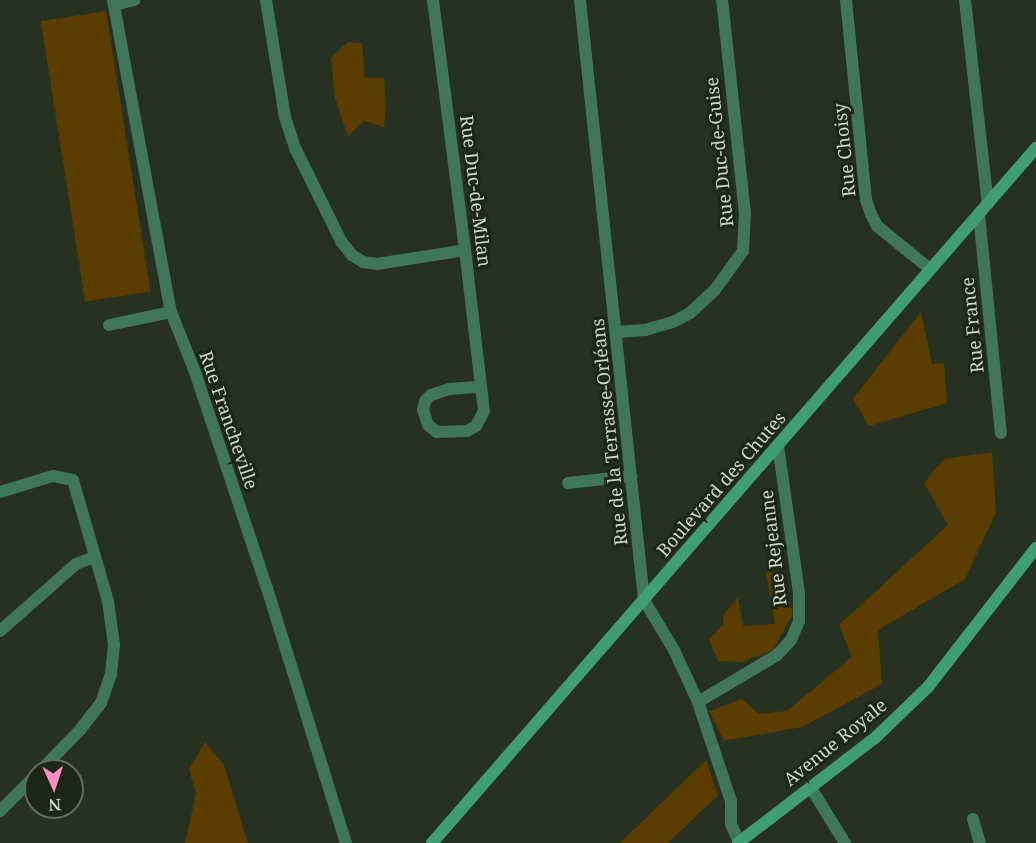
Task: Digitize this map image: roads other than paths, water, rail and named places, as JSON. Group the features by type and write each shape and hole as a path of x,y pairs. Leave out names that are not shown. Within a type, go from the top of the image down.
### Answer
{"street":[{"path":"113,2 134,0"},
{"path":"266,0 285,117 306,170 341,241 352,255 363,262 377,264 465,250"},
{"name":"Rue Duc-de-Milan","path":"433,0 484,411 476,426 466,431 437,432 428,425 423,410 425,400 431,395 449,389 481,387"},
{"name":"Rue de la Terrasse-Orléans","path":"580,0 644,600 674,650 698,702 731,801 731,824 738,842"},
{"name":"Rue Duc-de-Guise","path":"617,332 645,330 673,322 690,313 714,291 743,250 745,214 722,0"},
{"name":"Rue Choisy","path":"846,0 866,200 870,214 877,225 930,269"},
{"path":"965,0 988,204"},
{"name":"Rue Francheville","path":"113,2 171,312 195,372 267,588 346,843"},
{"name":"Boulevard des Chutes","path":"432,843 1036,148"},
{"name":"Rue France","path":"979,214 1001,433"},
{"path":"109,325 171,312"},
{"name":"Rue Rejeanne","path":"698,702 777,655 791,640 800,621 799,593 778,446"},
{"path":"0,492 53,476 73,480 108,601 114,645 111,674 101,703 81,729 52,759"},
{"path":"568,483 632,476"},
{"name":"Avenue Royale","path":"738,842 876,737 927,687 1035,551"},
{"path":"0,631 76,564 94,557"},
{"path":"0,811 24,787"},
{"path":"811,788 845,843"},
{"path":"973,819 980,843"}]}
